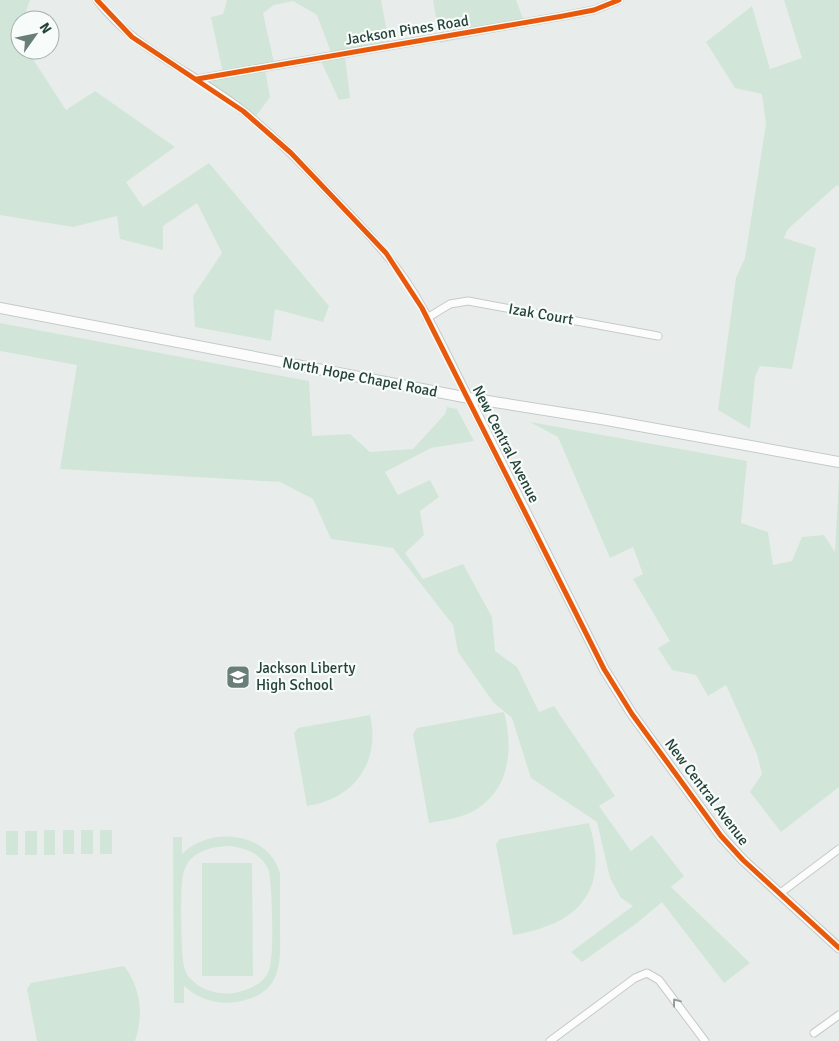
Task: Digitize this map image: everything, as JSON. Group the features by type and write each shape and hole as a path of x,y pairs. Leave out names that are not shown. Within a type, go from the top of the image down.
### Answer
{"main road":[{"name":"North Hope Chapel Road","path":"0,308 469,398 601,419 839,462"}],"street":[{"name":"New Central Avenue","path":"97,0 132,38 198,79 246,113 291,153 391,260 427,318 609,677 632,714 721,836 779,894 839,948"},
{"name":"Jackson Pines Road","path":"198,79 563,16 594,10 619,0"},
{"name":"Izak Court","path":"427,318 450,304 468,301 658,336"},
{"path":"779,894 839,849"},
{"path":"550,1041 635,978 647,973 659,980 702,1040"},
{"path":"814,1033 839,1015"}],"green space":[{"path":"0,0 30,0 26,10 10,10 10,60 34,60 66,110 95,91 175,147 126,182 143,207 209,163 329,306 323,322 275,309 271,341 195,327 193,296 222,253 197,203 163,226 163,250 120,239 117,216 73,227 0,215"},
{"path":"227,0 381,0 390,49 345,56 350,98 339,100 320,59 332,55 317,15 293,1 274,5 263,13 275,67 265,69 270,97 254,119 199,81 224,78 211,17 223,14"},
{"path":"433,0 516,0 526,26 440,43"},
{"path":"784,0 839,0 839,186 837,185 788,229 784,238 816,248 792,369 760,366 755,377 750,429 718,410 736,278 745,258 766,124 762,94 735,88 706,42 752,6 770,69 802,58"},
{"path":"0,323 309,381 312,436 350,434 370,452 413,449 445,414 447,407 457,409 474,441 431,448 385,472 398,495 430,480 439,497 420,511 424,535 405,553 423,579 463,564 492,617 495,651 517,667 539,712 554,706 615,796 599,806 631,851 652,835 684,876 671,887 750,963 724,983 662,902 637,923 582,962 571,952 633,906 621,898 610,878 597,822 531,778 512,718 493,702 458,652 453,625 393,548 331,539 313,499 280,482 60,469 77,365 0,351"},
{"path":"530,422 747,461 741,523 768,532 773,565 792,561 802,537 824,535 835,552 839,478 839,787 781,832 750,792 762,774 757,754 726,685 708,696 696,675 672,670 658,648 670,641 633,579 643,574 633,547 610,558 558,437"},
{"path":"504,712 508,739 507,765 497,789 488,800 466,815 429,823 413,734 417,728"},
{"path":"370,715 372,748 368,762 361,775 339,795 324,802 307,806 294,733 298,728"},
{"path":"589,823 594,847 595,868 592,885 584,900 572,913 556,922 536,930 513,935 496,844 500,839"},
{"path":"44,830 55,830 55,855 44,855"},
{"path":"63,830 74,830 74,854 63,854"},
{"path":"81,830 93,830 93,854 81,854"},
{"path":"100,830 112,830 112,854 100,854"},
{"path":"6,831 18,831 18,855 6,855"},
{"path":"25,831 37,831 37,855 25,855"},
{"path":"173,837 182,837 182,854 194,845 208,839 238,837 252,842 264,849 274,860 280,874 280,957 275,978 262,993 251,998 229,1003 215,1002 202,998 184,986 184,1003 174,1003","holes":["237,847 254,853 262,860 269,871 272,907 272,954 268,973 262,981 243,991 222,993 210,991 199,986 188,976 185,970 181,906 182,882 183,873 193,857 203,851 214,848"]},
{"path":"202,863 252,863 253,976 202,976"},
{"path":"124,966 134,983 139,1002 140,1012 135,1041 37,1041 27,989 31,983"}],"cycle path":[{"path":"97,0 132,37 243,111 291,153 386,253 422,308 604,669 632,714 721,836 743,860 839,948"},
{"path":"197,79 563,16 594,10 619,0"}],"place":[{"name":"Jackson Liberty High School","path":"238,677"}]}
